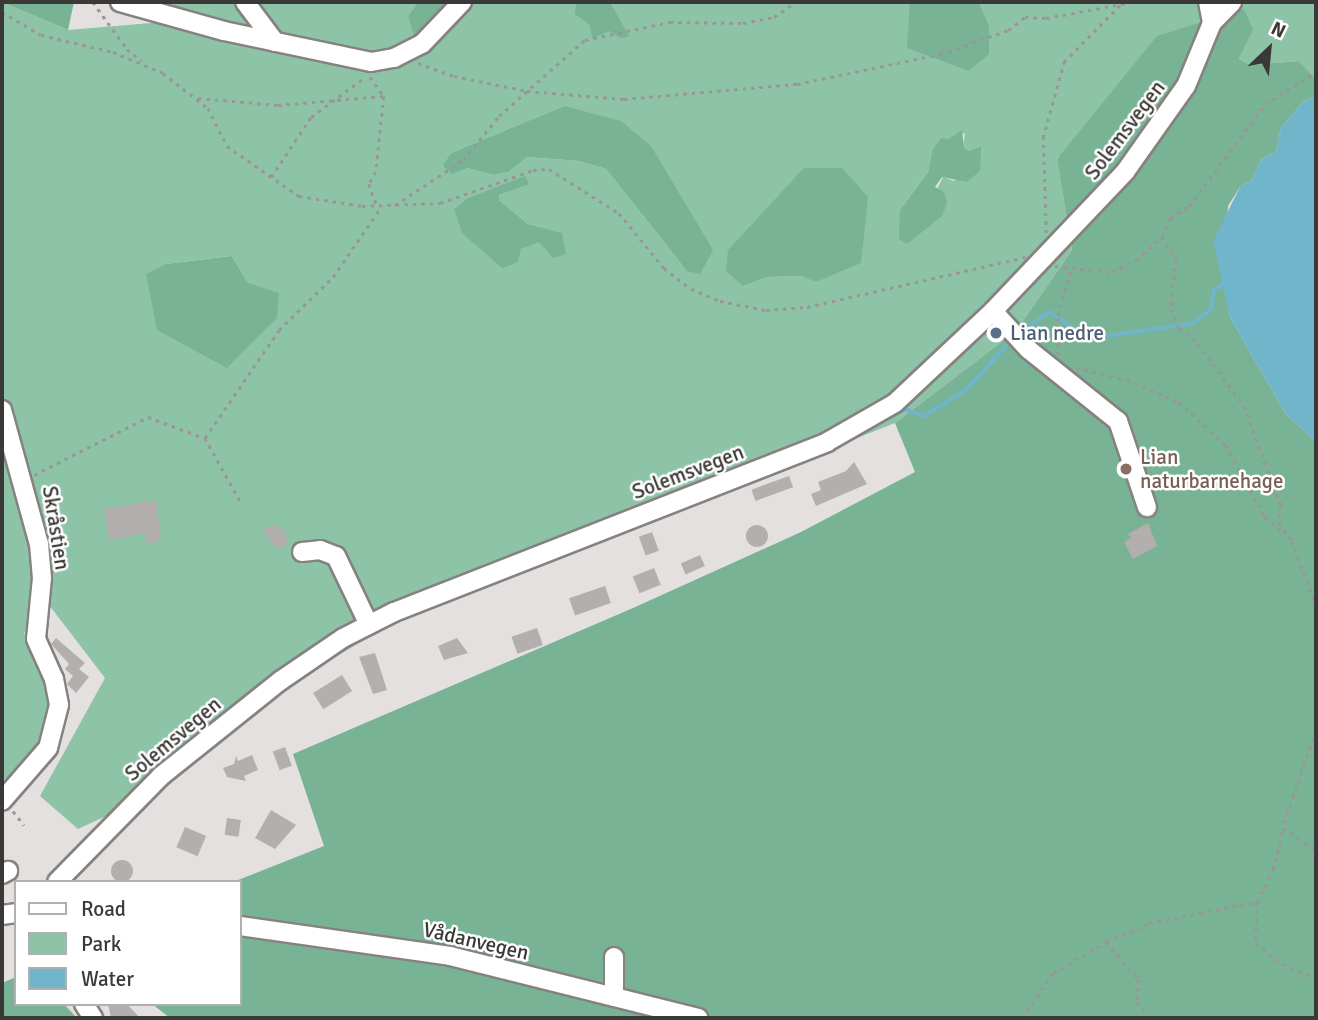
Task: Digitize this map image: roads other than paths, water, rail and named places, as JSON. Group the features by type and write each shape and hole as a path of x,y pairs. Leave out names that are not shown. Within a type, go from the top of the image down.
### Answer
{"street":[{"path":"120,2 354,60 398,57 434,34 462,2"},
{"path":"245,2 275,42"},
{"path":"1208,2 1212,23"},
{"name":"Solemsvegen","path":"59,880 119,816 218,729 310,660 369,625 828,442 916,386 993,311 1125,172 1186,86 1212,23 1232,2"},
{"path":"993,311 1028,349 1118,421 1147,507"},
{"name":"Skråstien","path":"2,410 25,480 42,578 36,639 54,679 59,705 53,738 42,758 2,801"},
{"path":"302,552 320,550 336,556 369,625"},
{"name":"Vådanvegen","path":"242,926 450,956 698,1018"},
{"path":"614,957 614,997"}],"water":[{"path":"1316,97 1316,442 1285,413 1230,317 1213,241 1240,187 1252,180 1261,160 1276,151 1281,128 1304,101"}],"waterway":[{"path":"1022,332 1050,312 1088,339 1194,323 1211,309 1214,290 1224,284"},
{"path":"885,420 905,409 924,416 965,391 1011,341"}],"place":[{"name":"Lian nedre","path":"996,333"},
{"name":"Lian naturbarnehage","path":"1126,469"}]}
